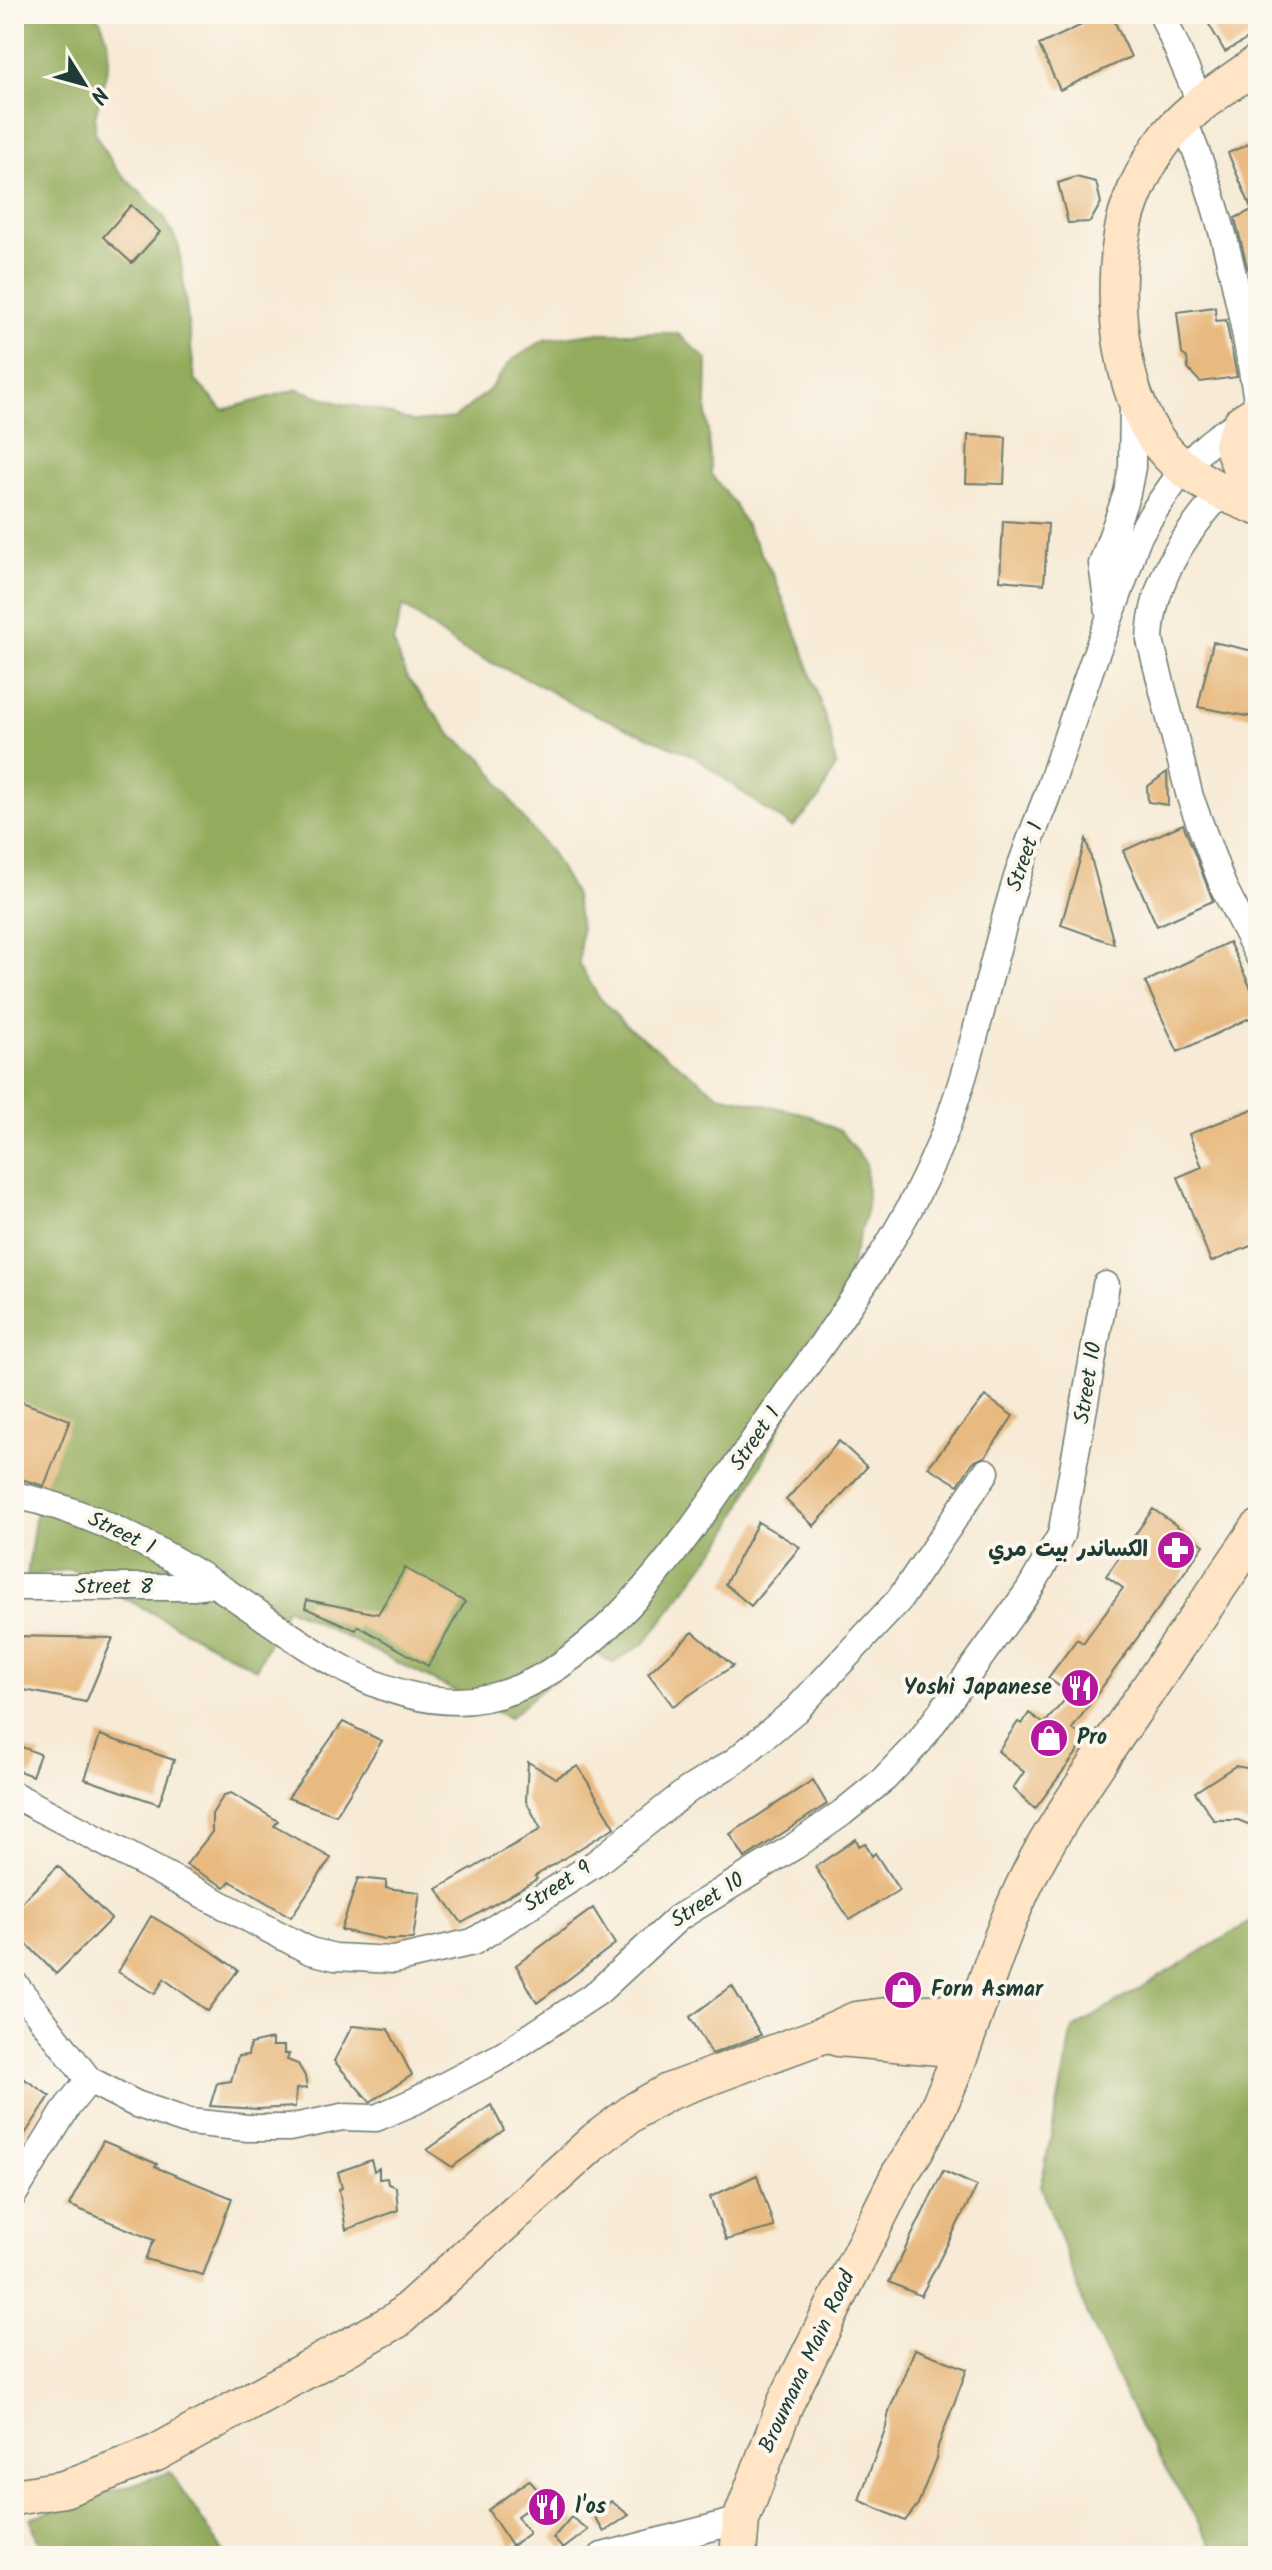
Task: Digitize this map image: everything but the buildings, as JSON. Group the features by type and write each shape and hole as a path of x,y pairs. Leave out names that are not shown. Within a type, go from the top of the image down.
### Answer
{"main road":[{"path":"1241,484 1183,467 1168,455 1145,422 1123,354 1118,268 1123,231 1144,171 1162,143 1192,112 1258,63"},
{"path":"1253,413 1232,445 1241,484 1258,507"},
{"name":"Broumana Main Road","path":"738,2556 741,2520 760,2465 785,2404 899,2175 905,2133 958,2030 979,1954 1008,1918 1038,1858 1083,1785 1258,1529"},
{"path":"14,2497 64,2489 156,2453 397,2320 596,2140 636,2110 668,2092 820,2036 958,2030"}],"street":[{"path":"1162,14 1192,112 1202,163 1241,305 1253,413"},
{"path":"1109,613 1102,564 1127,493 1132,467 1132,388"},
{"name":"Street 1","path":"14,1495 52,1502 100,1521 215,1584 346,1670 381,1688 431,1700 476,1701 501,1695 548,1673 609,1624 662,1568 731,1476 883,1252 913,1202 949,1119 989,988 1015,883 1137,539 1183,467 1207,442 1253,413"},
{"path":"1241,484 1181,544 1166,569 1151,617 1150,640 1190,797 1223,886 1258,955"},
{"name":"Street 10","path":"14,1983 89,2080 136,2104 189,2122 248,2128 289,2128 342,2117 376,2118 503,2055 598,1992 678,1918 795,1846 842,1813 884,1779 920,1741 1029,1590 1061,1535 1106,1285"},
{"name":"Street 9","path":"14,1795 310,1951 335,1957 394,1960 473,1942 596,1863 688,1790 735,1761 778,1726 899,1600 986,1472"},
{"name":"Street 8","path":"14,1587 195,1587 215,1584"},
{"path":"14,2194 68,2106 89,2080"},
{"path":"602,2556 741,2520"}],"green space":[{"path":"14,14 92,14 101,21 108,41 109,61 95,117 95,134 116,169 163,215 179,246 195,380 223,410 298,389 414,422 455,418 488,391 511,361 544,340 592,333 677,333 707,360 706,402 711,474 734,504 774,577 803,650 829,730 836,765 819,799 793,827 694,756 578,707 530,680 463,650 403,606 393,641 406,676 453,737 483,759 525,821 552,854 574,893 581,928 579,964 598,996 624,1024 719,1095 806,1114 841,1132 866,1163 867,1208 845,1285 832,1319 728,1533 645,1643 613,1663 588,1649 509,1718 286,1607 256,1669 71,1569 27,1576 42,1468 14,1461"},
{"path":"1258,1917 1258,2556 1219,2556 1140,2427 1087,2313 1041,2185 1073,2029"},
{"path":"170,2472 226,2556 43,2556 30,2518"}],"place":[{"name":"الكساندر بيت مري","path":"1176,1550"},
{"name":"Yoshi Japanese","path":"1080,1688"},
{"name":"Pro","path":"1049,1738"},
{"name":"Forn Asmar","path":"903,1990"},
{"name":"l'os","path":"547,2507"}]}
